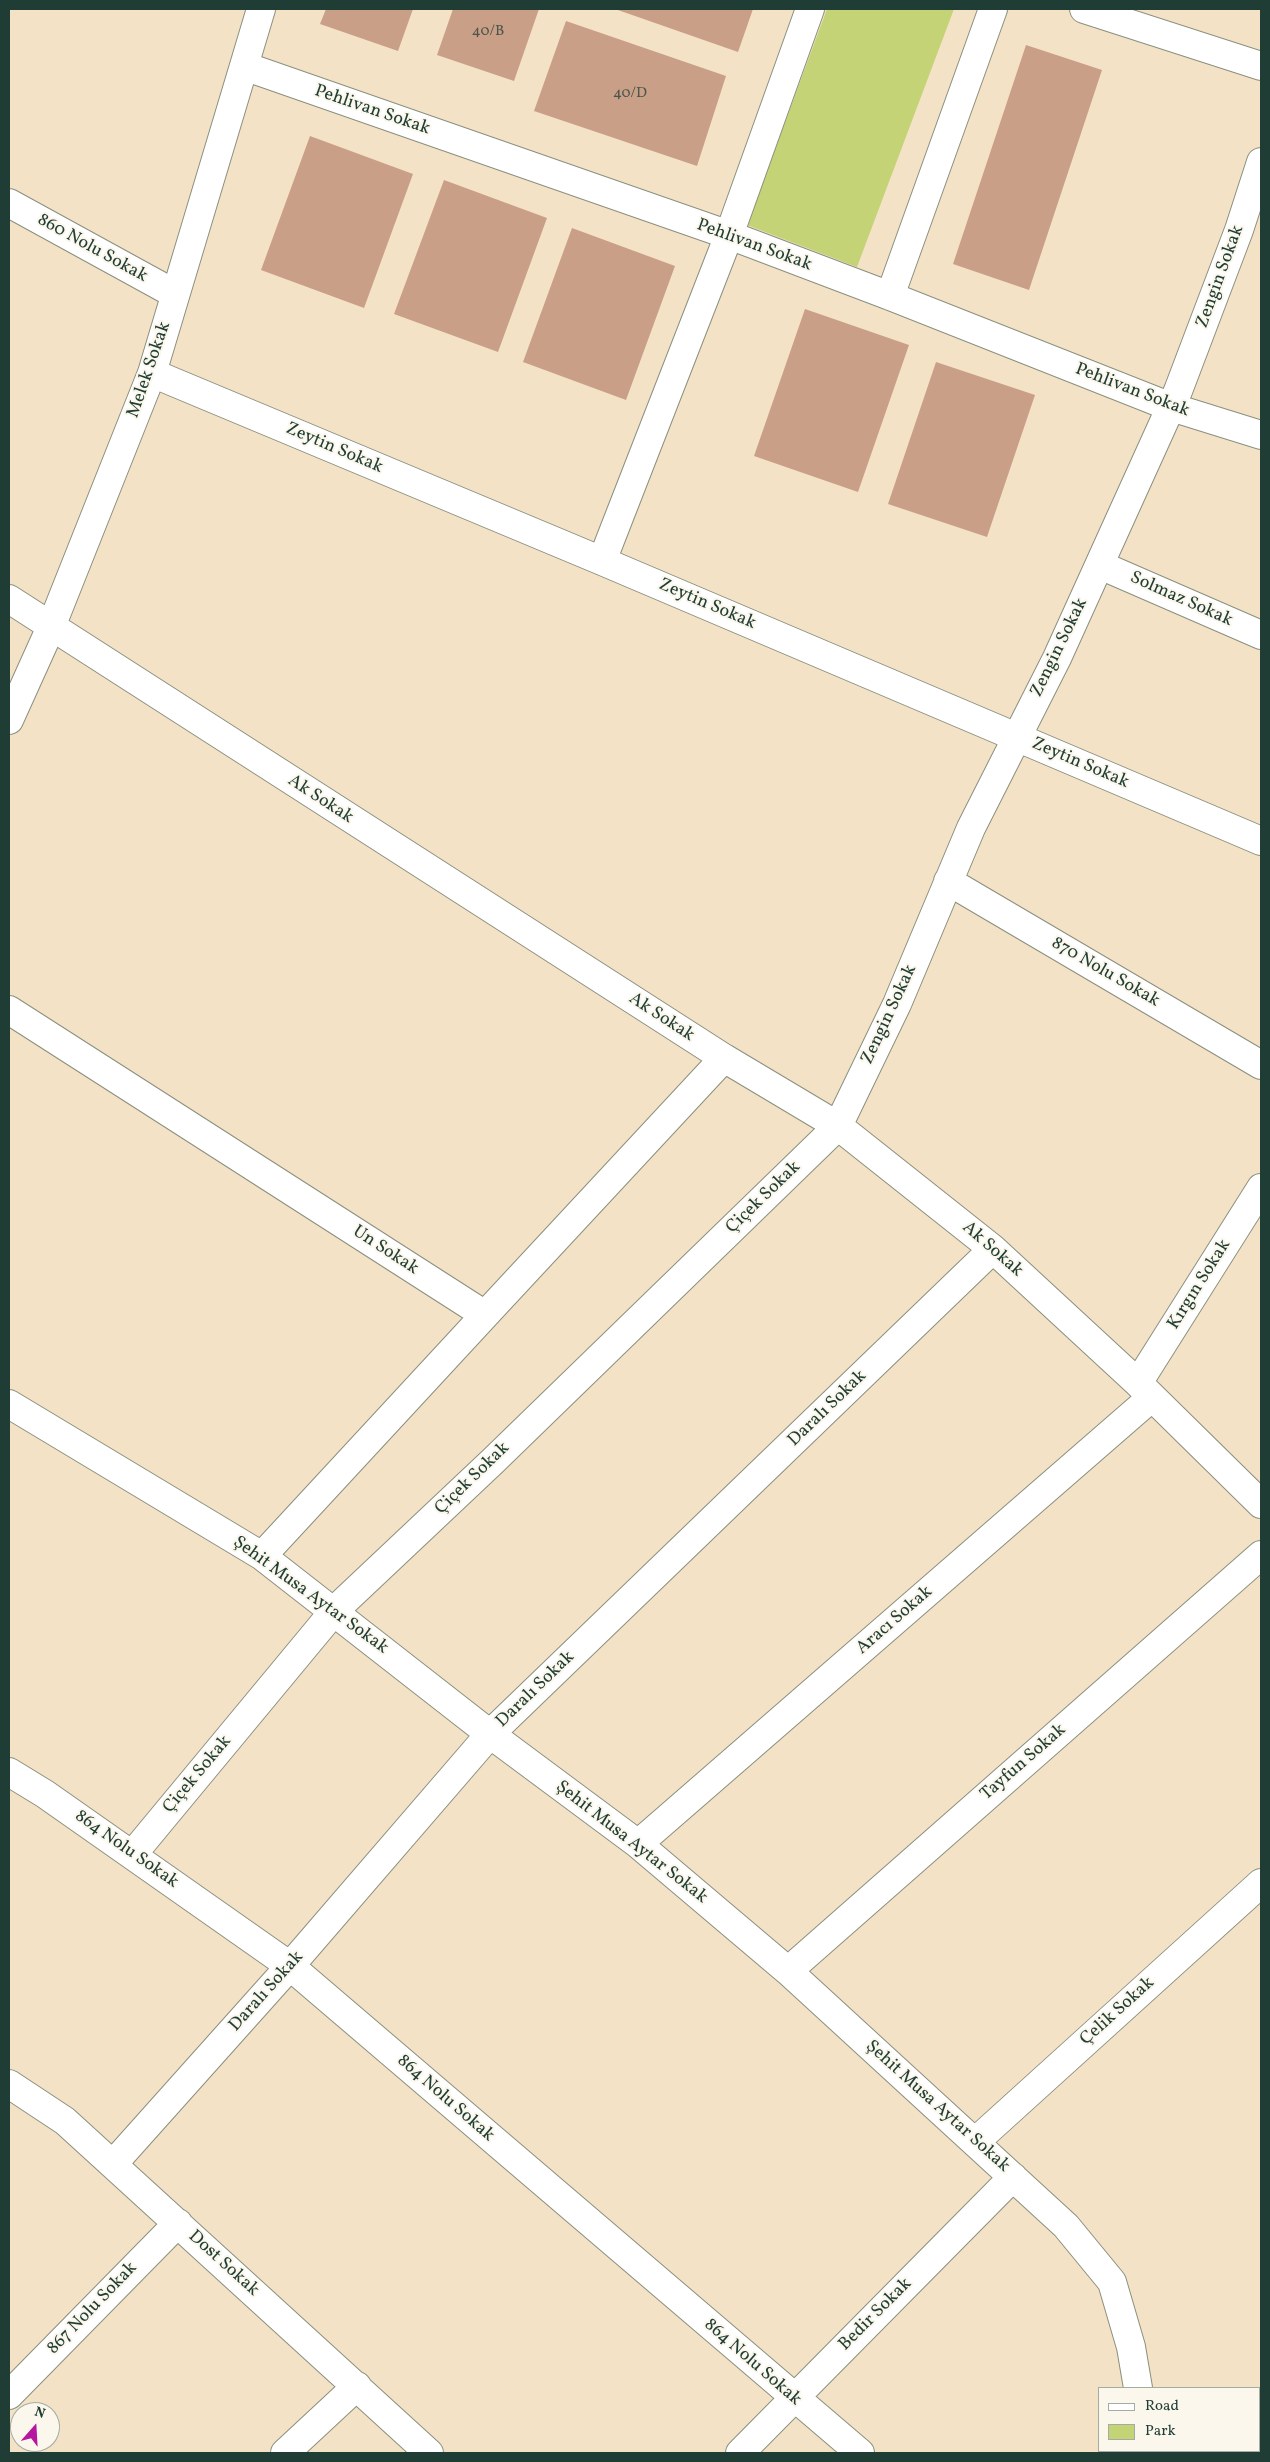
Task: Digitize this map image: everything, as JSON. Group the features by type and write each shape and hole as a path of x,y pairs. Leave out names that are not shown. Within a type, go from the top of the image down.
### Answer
{"street":[{"name":"Melek Sokak","path":"9,720 51,627 152,373 261,9"},
{"path":"602,560 728,235 810,9"},
{"path":"890,296 993,9"},
{"path":"1084,9 1261,66"},
{"name":"Pehlivan Sokak","path":"244,66 728,235 890,296 1171,407 1261,435"},
{"name":"Zengin Sokak","path":"838,1126 897,1004 971,828 1057,658 1171,407 1239,230 1261,162"},
{"name":"860 Nolu Sokak","path":"9,203 175,294"},
{"name":"Zeytin Sokak","path":"152,373 602,560 1261,841"},
{"name":"Solmaz Sokak","path":"1100,565 1261,636"},
{"name":"Ak Sokak","path":"9,599 724,1058 838,1126 993,1249 1145,1391 1261,1504"},
{"name":"870 Nolu Sokak","path":"948,881 1261,1065"},
{"name":"Un Sokak","path":"9,1010 485,1316"},
{"path":"262,1556 724,1058"},
{"name":"Çiçek Sokak","path":"132,1854 335,1610 838,1126"},
{"name":"Kırgın Sokak","path":"1145,1391 1261,1188"},
{"name":"Daralı Sokak","path":"113,2164 290,1966 490,1734 993,1249"},
{"name":"Aracı Sokak","path":"638,1844 1145,1391"},
{"name":"Şehit Musa Aytar Sokak","path":"9,1404 262,1556 335,1610 490,1734 638,1844 788,1971 1066,2226 1112,2282 1131,2347 1138,2387"},
{"name":"Tayfun Sokak","path":"788,1971 1261,1555"},
{"name":"864 Nolu Sokak","path":"9,1772 45,1794 132,1854 290,1966 794,2399 860,2453"},
{"name":"Çelik Sokak","path":"976,2142 1261,1883"},
{"name":"Dost Sokak","path":"9,2084 65,2120 358,2386 429,2453"},
{"name":"Bedir Sokak","path":"740,2453 1013,2177"},
{"name":"867 Nolu Sokak","path":"9,2396 178,2223"},
{"path":"285,2453 358,2386"}],"green space":[{"path":"827,9 954,9 857,267 747,225"}],"building":[{"path":"326,9 413,9 398,51 320,24"},
{"path":"453,9 539,9 514,81 437,55"},
{"path":"615,9 753,9 738,52"},
{"path":"566,21 726,76 697,166 534,111"},
{"path":"1026,45 1102,70 1029,290 953,264"},
{"path":"310,136 413,174 364,308 261,270"},
{"path":"444,180 547,218 498,352 394,314"},
{"path":"572,228 675,266 626,400 523,362"},
{"path":"805,309 909,345 858,492 754,456"},
{"path":"936,362 1035,395 987,537 888,504"}]}
